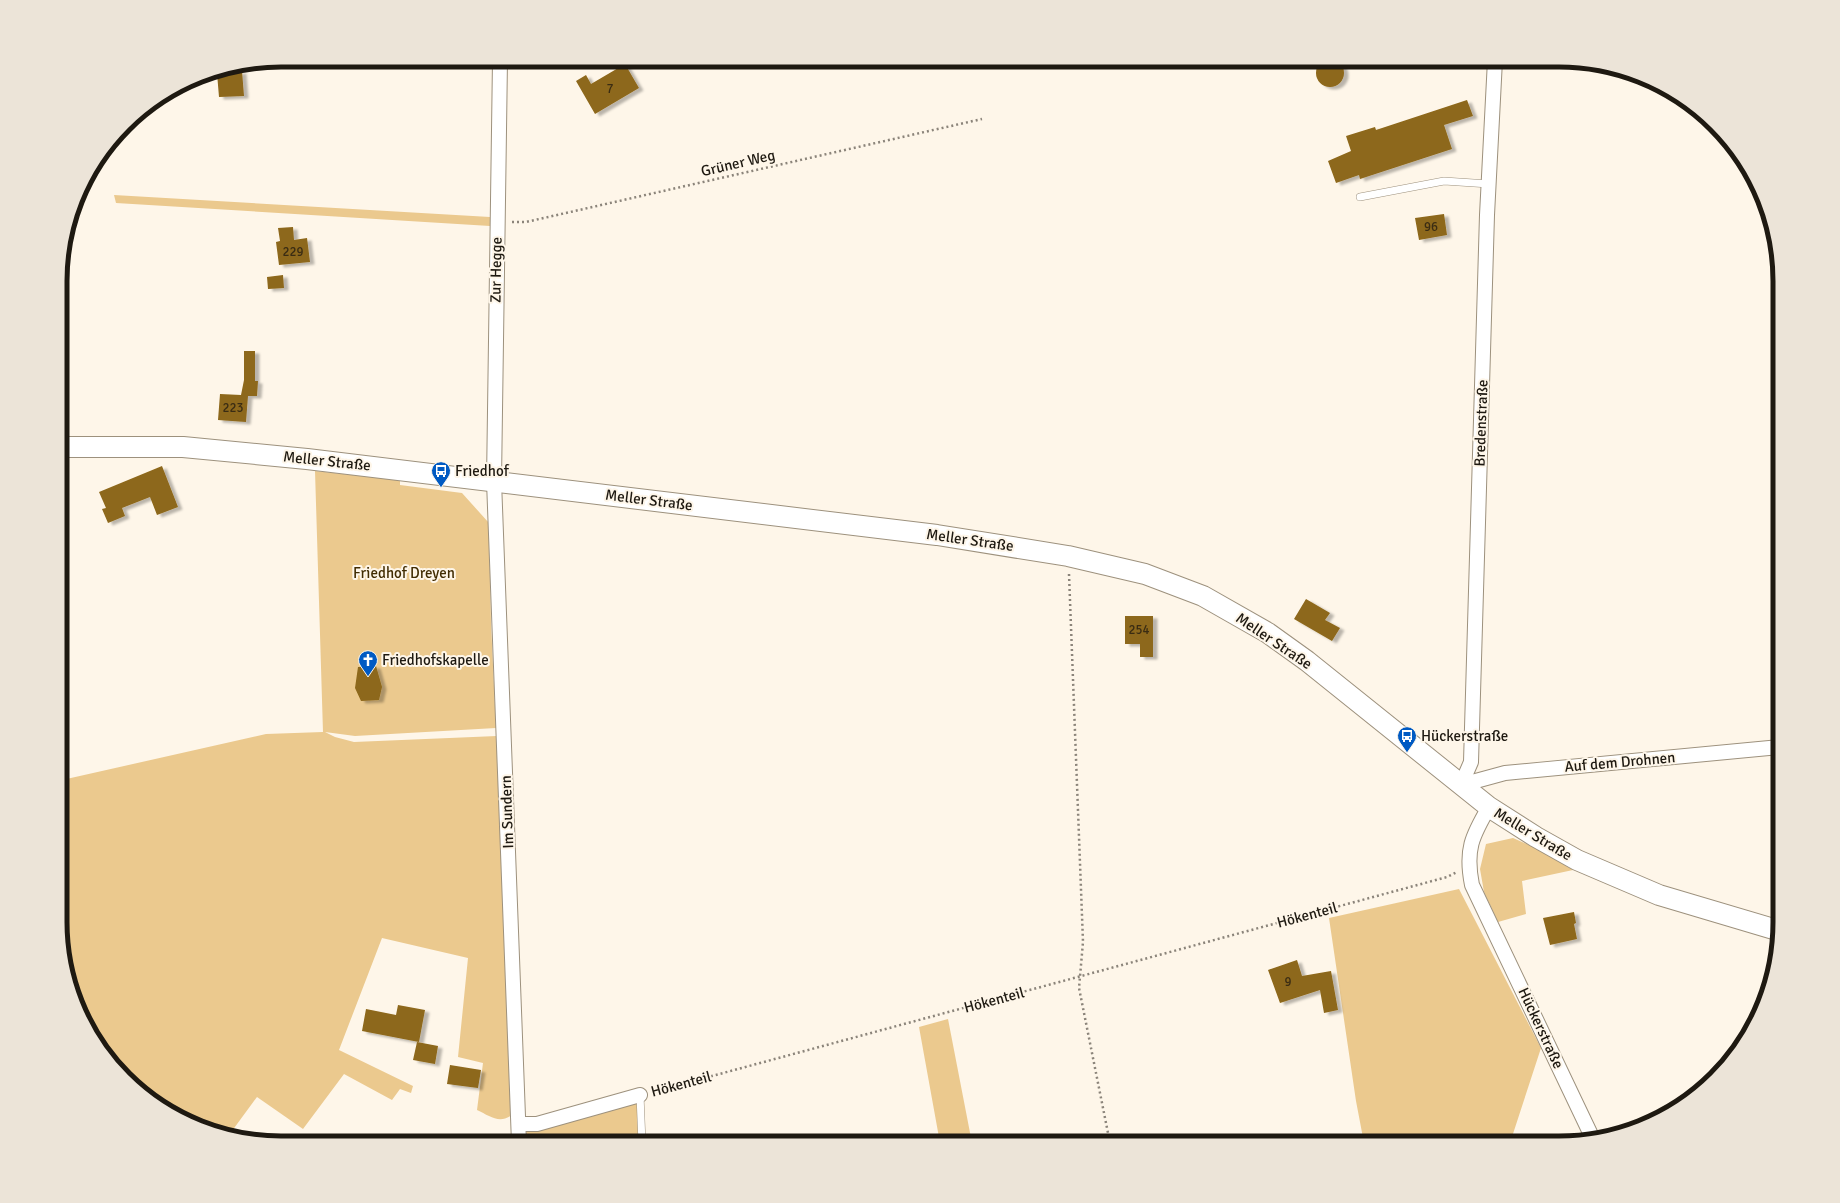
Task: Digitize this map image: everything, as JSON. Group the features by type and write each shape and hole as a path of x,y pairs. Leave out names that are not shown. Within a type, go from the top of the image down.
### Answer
{"main road":[{"name":"Meller Straße","path":"67,447 183,447 308,459 937,535 1068,556 1145,574 1203,596 1268,633 1306,661 1489,807 1536,837 1577,860 1659,895 1773,929"}],"street":[{"name":"Zur Hegge","path":"494,481 500,67"},
{"name":"Bredenstraße","path":"1461,785 1470,762 1488,184 1495,67"},
{"name":"Im Sundern","path":"494,481 519,1136"},
{"name":"Auf dem Drohnen","path":"1461,785 1505,773 1773,748"},
{"name":"Hückerstraße","path":"1489,807 1476,830 1469,850 1468,868 1472,885 1590,1134"},
{"name":"Hökenteil","path":"519,1124 537,1124 640,1095"}],"lane":[{"path":"1360,197 1444,180 1488,184"},
{"path":"640,1095 642,1136"}],"path":[{"name":"Grüner Weg","path":"497,223 526,222 982,119"},
{"path":"1068,556 1083,942 1079,988 1109,1136"},
{"name":"Hökenteil","path":"640,1095 1447,877 1468,868"}],"green space":[{"path":"114,195 490,217 490,226 116,203"},
{"name":"Friedhof Dreyen","path":"315,471 400,480 400,485 462,493 489,523 491,623 496,728 355,736 325,732 335,737 354,742 497,736 513,1114 504,1119 491,1117 477,1110 483,1063 458,1057 468,958 382,938 339,1050 413,1086 411,1093 400,1089 392,1100 344,1074 303,1129 257,1097 232,1131 212,1125 186,1114 151,1092 120,1063 103,1041 89,1017 74,978 67,936 67,779 266,734 323,732"},
{"path":"1513,838 1538,849 1573,870 1522,881 1526,914 1498,922 1484,892 1480,869 1486,844"},
{"path":"1459,889 1541,1048 1512,1136 1363,1136 1356,1101 1329,918"},
{"path":"948,1019 971,1136 939,1136 919,1027"},
{"path":"637,1101 639,1136 526,1136 526,1133 529,1130"}],"building":[{"path":"620,67 627,67 639,88 595,114 576,81 586,75 591,84"},
{"path":"1318,67 1343,68 1343,78 1340,83 1335,86 1325,86 1320,83 1317,78 1316,73"},
{"path":"242,71 244,96 219,97 217,76"},
{"path":"1467,100 1473,116 1444,125 1452,149 1360,179 1359,175 1336,183 1328,161 1351,151 1346,136 1375,127 1376,130"},
{"path":"1444,214 1447,235 1419,240 1415,218"},
{"path":"293,227 294,240 307,238 310,262 279,265 276,242 280,241 278,228"},
{"path":"283,275 284,288 268,289 267,277"},
{"path":"244,351 255,351 255,381 258,381 257,396 248,396 246,422 218,420 220,394 241,395 244,380"},
{"path":"162,466 178,507 157,515 150,497 122,508 125,516 108,523 102,509 106,508 99,492"},
{"path":"1306,599 1330,613 1325,620 1340,628 1332,641 1294,619"},
{"path":"1125,616 1153,616 1153,657 1140,657 1140,644 1125,644"},
{"name":"Friedhofskapelle","path":"376,666 382,687 379,700 361,701 355,688 358,667"},
{"path":"1574,912 1576,923 1574,924 1577,939 1550,945 1543,918"},
{"path":"1297,960 1302,976 1331,971 1338,1010 1324,1013 1320,990 1280,1003 1268,970"},
{"path":"398,1005 425,1010 419,1042 362,1031 366,1009 396,1015"},
{"path":"417,1042 438,1046 435,1064 413,1060"},
{"path":"450,1065 481,1070 478,1088 447,1084"}],"place":[{"name":"Friedhof","path":"441,488"},
{"name":"Friedhofskapelle","path":"368,677"},
{"name":"Hückerstraße","path":"1407,753"}]}
